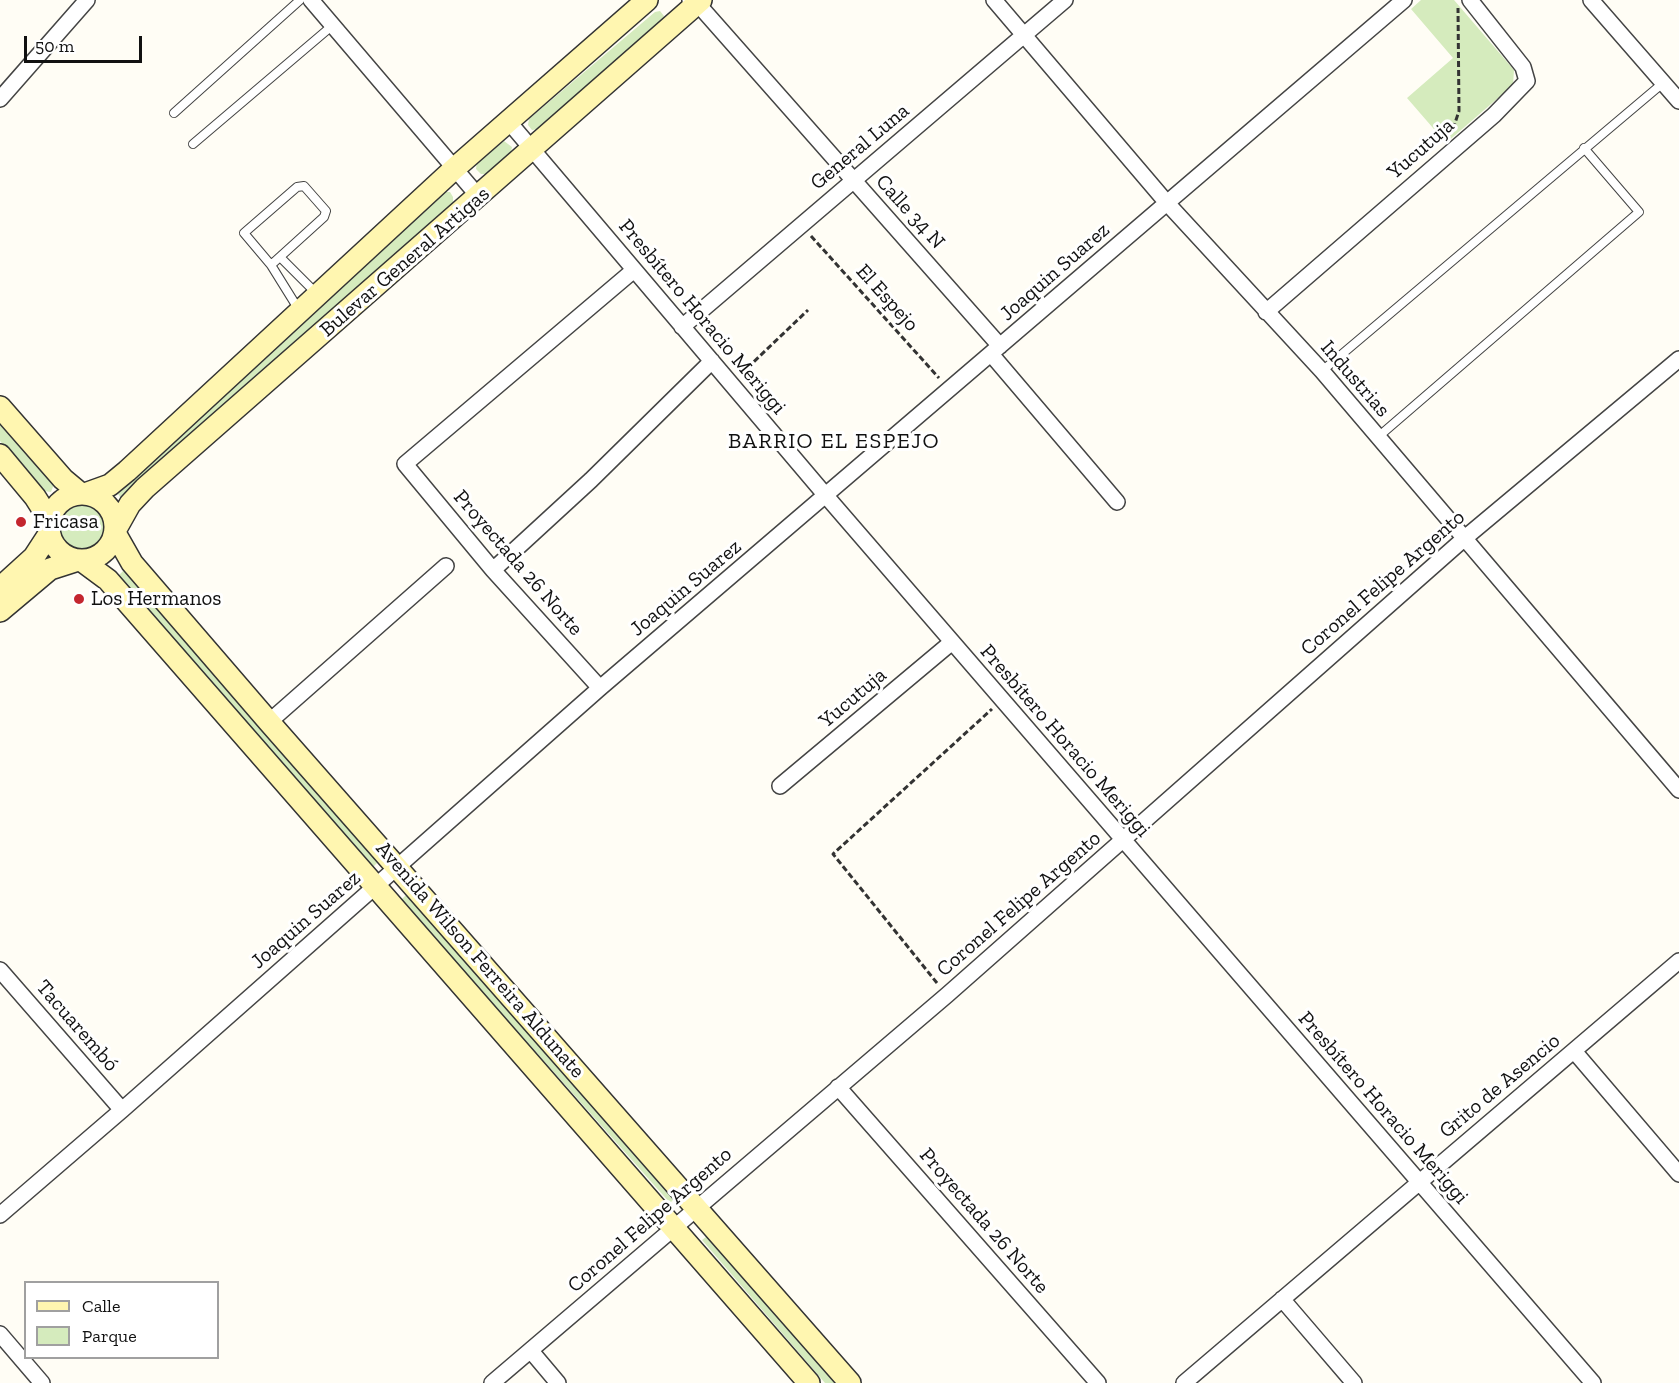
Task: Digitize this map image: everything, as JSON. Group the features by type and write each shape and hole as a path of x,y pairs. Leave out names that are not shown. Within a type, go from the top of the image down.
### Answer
{"street":[{"path":"0,99 87,0"},
{"path":"311,0 479,197"},
{"name":"Bulevar General Artigas","path":"83,494 110,485 127,471 455,168 647,0"},
{"name":"Industrias","path":"994,0 1167,203 1322,372 1466,537 1679,790"},
{"name":"General Luna","path":"682,327 1065,0"},
{"name":"Joaquin Suarez","path":"0,1215 600,688 827,497 1404,0"},
{"name":"Yucutuja","path":"1266,312 1494,115 1527,81 1523,68 1470,0"},
{"path":"1591,0 1679,101"},
{"name":"Bulevar General Artigas","path":"115,531 130,504 146,488 532,151 696,1"},
{"name":"Calle 34 N","path":"696,1 853,180 996,350 1117,502"},
{"name":"Presbítero Horacio Meriggi","path":"509,122 827,497 1593,1383"},
{"name":"Proyectada 26 Norte","path":"600,688 493,570 405,464 634,270"},
{"name":"Coronel Felipe Argento","path":"492,1383 947,995 1466,537 1679,359"},
{"path":"493,570 591,480 712,361"},
{"path":"0,406 63,479 83,494 104,501 114,518 115,531 103,553 50,569 0,611"},
{"path":"0,455 35,497 62,554 79,560"},
{"path":"0,588 34,557 64,499 83,494"},
{"name":"Avenida Wilson Ferreira Aldunate","path":"115,531 132,563 698,1206 850,1383"},
{"name":"Avenida Wilson Ferreira Aldunate","path":"79,560 108,580 809,1383"},
{"path":"270,722 446,566"},
{"name":"Yucutuja","path":"780,786 952,642"},
{"name":"Grito de Asencio","path":"1184,1383 1679,961"},
{"name":"Tacuarembó","path":"0,970 122,1110"},
{"path":"1574,1051 1679,1174"},
{"name":"Proyectada 26 Norte","path":"838,1087 1098,1383"},
{"path":"1282,1299 1354,1383"},
{"path":"0,1334 42,1383"},
{"path":"531,1352 558,1383"}],"lane":[{"path":"174,113 300,0"},
{"path":"192,144 333,26"},
{"path":"1322,372 1663,83"},
{"path":"1378,437 1640,212 1584,148"},
{"path":"271,265 324,217 326,211 304,186 297,187 244,231 244,235 271,265 300,312"},
{"path":"280,257 318,295"}],"path":[{"path":"1444,156 1459,111 1457,0"},
{"name":"El Espejo","path":"801,225 950,391"},
{"path":"731,384 808,310"},
{"path":"947,995 833,854 1002,699"}],"green space":[{"path":"1421,0 1454,0 1514,70 1513,85 1446,143 1407,98 1453,58 1411,9"},
{"path":"660,11 664,16 663,22 538,129 532,130 528,125 529,119 655,12"},
{"path":"504,141 512,147 511,152 487,174 481,174 476,169 477,162"},
{"path":"444,192 450,192 453,203 120,497 118,494"},
{"path":"0,421 54,484 51,492 43,491 0,441"},
{"path":"77,502 87,502 99,509 106,521 106,531 99,543 87,550 77,550 62,539 58,531 58,521 69,506"},
{"path":"126,568 380,860 373,867 119,575"},
{"path":"409,892 678,1195 670,1203 401,900"},
{"path":"711,1233 840,1383 825,1383 702,1240"}],"place":[{"name":"Fricasa","path":"21,522"},
{"name":"Los Hermanos","path":"79,599"}],"district":[{"name":"BARRIO EL ESPEJO","path":"834,442"}]}
